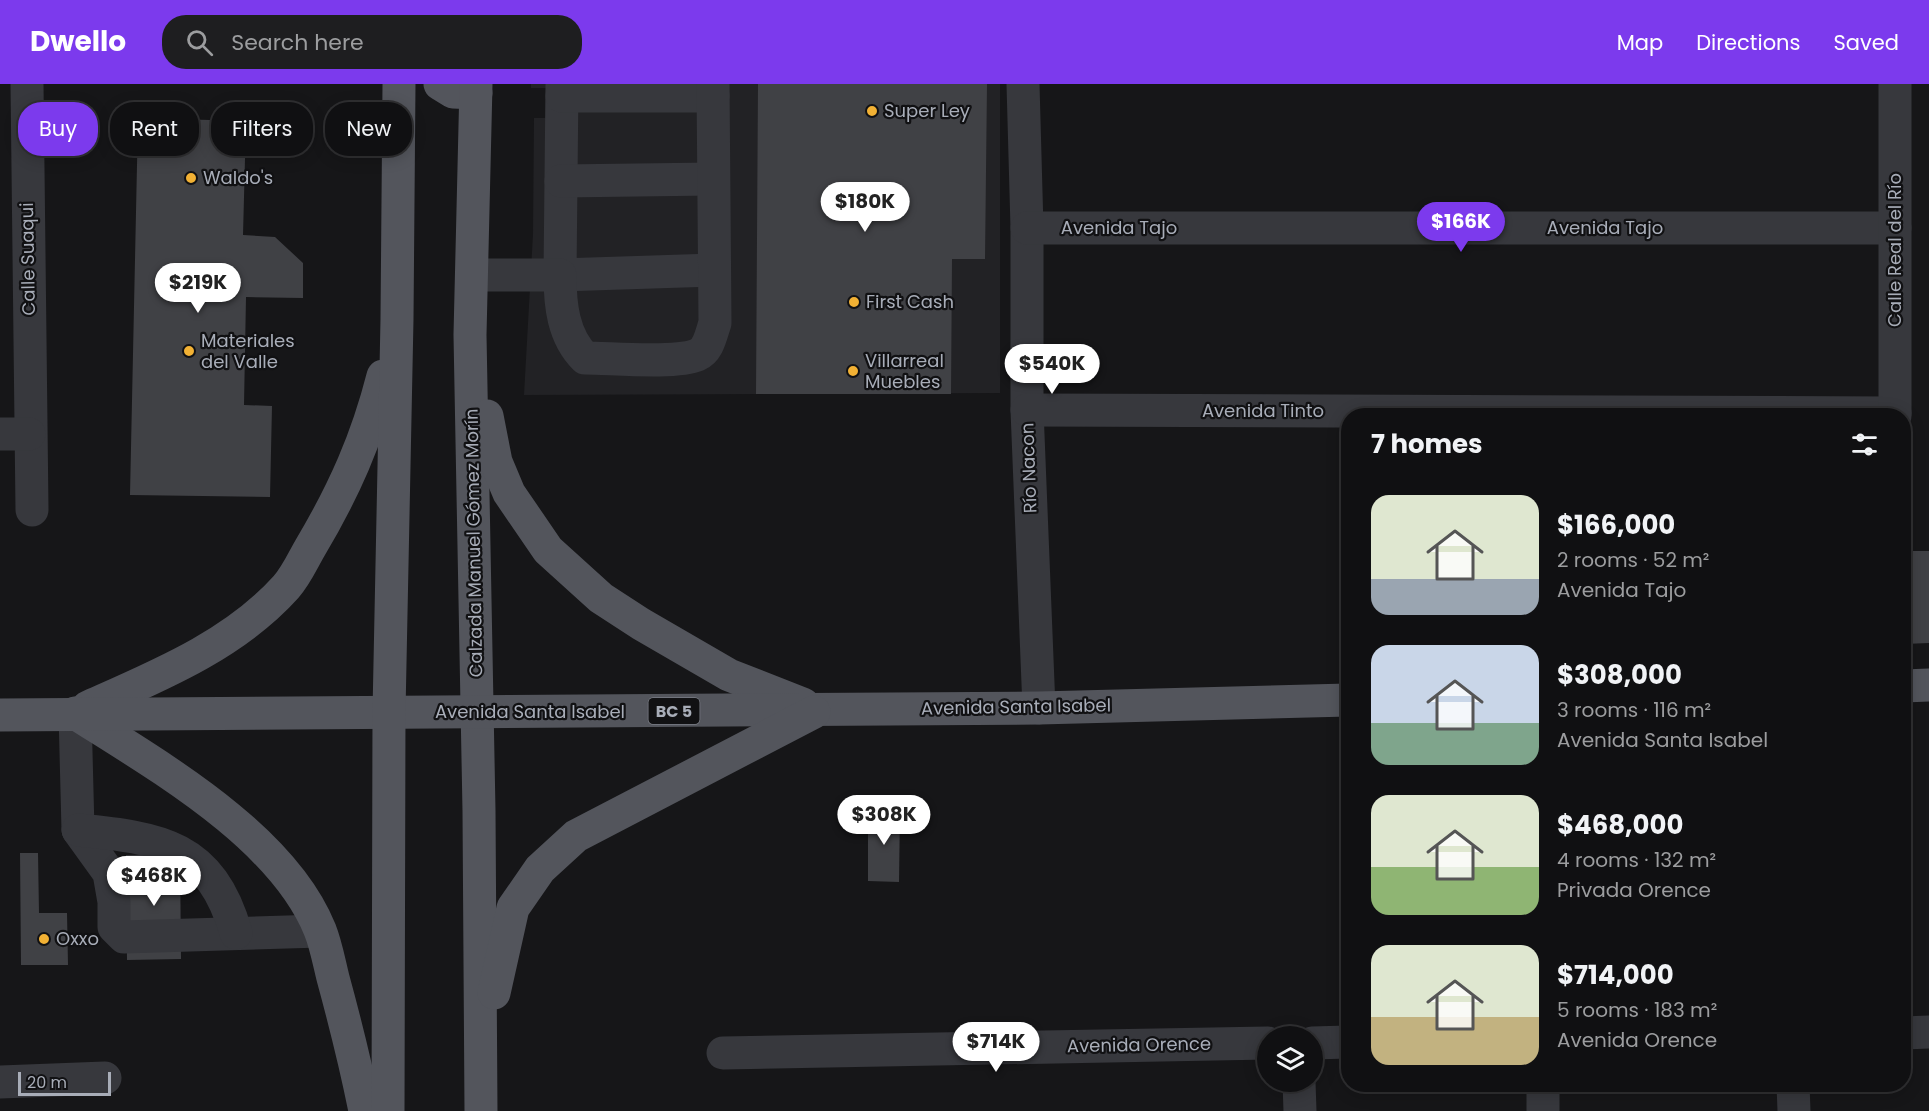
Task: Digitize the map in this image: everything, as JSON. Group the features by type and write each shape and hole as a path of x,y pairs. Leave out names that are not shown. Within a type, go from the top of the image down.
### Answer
{"main road":[{"path":"388,1111 389,712 399,84"},
{"path":"440,84 453,93 476,89"},
{"name":"Calzada Manuel Gómez Morín","path":"476,89 470,335 481,1111"},
{"path":"75,713 182,666 247,623 287,586 339,500 370,427 397,319"},
{"path":"470,335 496,462 509,493 548,550 601,598 667,640 729,675 819,710"},
{"path":"1911,686 1929,685"},
{"name":"Avenida Santa Isabel","path":"0,715 1039,708 1341,700"},
{"path":"480,1071 496,981 513,908 540,869 576,836 819,710"},
{"path":"75,713 174,776 230,820 285,870 306,902 320,931 349,1035 365,1111"}],"street":[{"name":"Calle Suaqui","path":"27,84 14,204 15,434 32,510"},
{"name":"Río Nacon","path":"1023,84 1027,228 1027,410 1039,708"},
{"name":"Calle Real del Río","path":"1895,84 1895,408"},
{"path":"562,90 713,90 715,323 708,344 698,354 679,358 585,358 574,347 565,323 560,297 562,90"},
{"path":"561,181 713,179"},
{"name":"Avenida Tajo","path":"1027,228 1895,228"},
{"path":"472,275 560,275 714,270"},
{"name":"Avenida Tinto","path":"1027,410 1341,411"},
{"path":"75,713 78,830 109,873 114,902 114,927 119,935 320,931"},
{"path":"78,830 158,842 183,852 202,867 215,883 228,904 236,933"},
{"path":"1911,1033 1929,1032"},
{"path":"1323,1043 1341,1042"},
{"name":"Avenida Orence","path":"723,1053 1257,1043"},
{"path":"0,1082 105,1078"},
{"path":"1299,1092 1300,1111"},
{"path":"1543,1092 1543,1111"},
{"path":"1793,1092 1794,1111"}],"shaded area":[{"path":"531,84 1000,84 1000,393 524,395 533,234 534,118 552,118 556,88 531,88"}],"building":[{"path":"758,84 987,84 985,259 952,259 951,394 756,394"},
{"path":"199,120 211,120 211,156 245,156 243,235 275,237 303,263 303,298 246,297 244,405 272,406 270,497 130,495 137,156 199,156"},
{"path":"1911,551 1929,551 1929,643 1911,644"},
{"path":"868,810 900,810 899,882 868,881"},
{"name":"Oxxo","path":"20,853 38,853 39,913 67,913 68,965 21,965"},
{"path":"180,854 181,959 127,960 126,855"}],"place":[{"name":"Super Ley","path":"872,111"},
{"name":"Waldo's","path":"191,178"},
{"name":"First Cash","path":"854,302"},
{"name":"Materiales del Valle","path":"189,351"},
{"name":"Villarreal Muebles","path":"853,371"},
{"name":"Oxxo","path":"44,939"}]}
